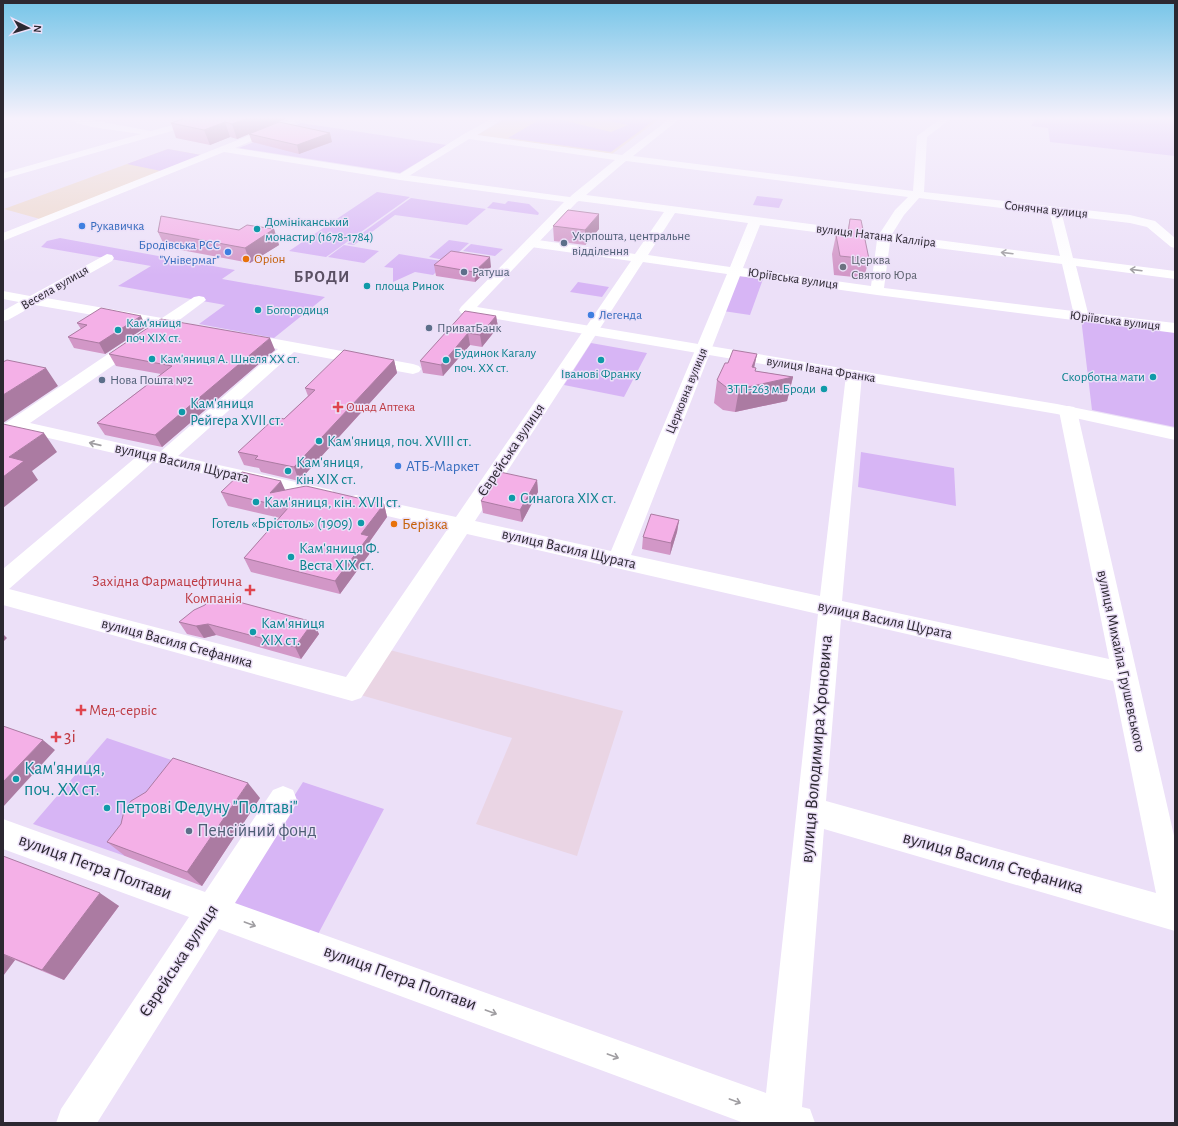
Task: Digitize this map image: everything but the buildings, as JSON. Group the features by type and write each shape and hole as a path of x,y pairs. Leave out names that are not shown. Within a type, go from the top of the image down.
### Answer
{"street":[{"path":"3,176 26,170"},
{"path":"3,237 172,170"},
{"path":"353,170 575,199"},
{"path":"400,177 412,170"},
{"path":"531,243 575,199 610,170"},
{"name":"Сонячна вулиця","path":"715,170 1145,222 1155,226 1175,244"},
{"path":"877,291 884,238 899,213 918,193 920,170"},
{"name":"вулиця Натана Калліра","path":"575,199 1175,275"},
{"name":"Єврейська вулиця","path":"352,690 671,210"},
{"path":"1055,211 1082,317"},
{"name":"Церковна вулиця","path":"618,560 755,221"},
{"name":"Юріївська вулиця","path":"531,243 877,291 1175,328"},
{"name":"вулиця Івана Франка","path":"531,243 466,310 1068,411 1175,434"},
{"name":"Весела вулиця","path":"3,317 107,258"},
{"path":"3,294 201,330"},
{"path":"7,429 199,300"},
{"path":"226,335 413,370"},
{"path":"3,582 290,347"},
{"name":"вулиця Володимира Хроновича","path":"787,1121 811,811 854,375"},
{"name":"вулиця Михайла Грушевського","path":"1068,411 1175,910"},
{"name":"вулиця Василя Щурата","path":"7,429 156,457 1124,673"},
{"name":"вулиця Василя Стефаника","path":"3,596 352,690"},
{"name":"Єврейська вулиця","path":"75,1123 283,800"},
{"name":"вулиця Василя Стефаника","path":"811,811 1175,915"},
{"name":"вулиця Петра Полтави","path":"3,834 787,1121"}],"shaded area":[{"path":"112,170 164,170 40,219 4,209"},
{"path":"378,170 406,170 400,173"},
{"path":"377,192 410,197 326,257 289,251"},
{"path":"757,196 783,199 779,208 753,205"},
{"path":"411,198 486,209 467,225 395,215 354,245 347,244"},
{"path":"508,201 529,204 539,213 538,215 487,208 493,202 505,204"},
{"path":"60,238 235,270 222,279 325,297 274,338 199,324 225,305 118,286 151,266 41,247 47,241"},
{"path":"449,240 469,243 449,261 429,257"},
{"path":"471,244 503,249 495,256 463,251"},
{"path":"344,245 379,251 364,263 328,257"},
{"path":"399,254 447,262 433,275 415,272 393,282 393,268 384,267"},
{"path":"737,276 763,279 750,315 723,311"},
{"path":"578,282 609,287 602,297 570,292"},
{"path":"1081,318 1175,330 1175,427 1092,410"},
{"path":"591,343 647,353 624,397 564,385"},
{"path":"861,452 954,468 956,506 858,487"},
{"path":"386,649 623,711 577,856 476,824 512,738 357,694"},
{"path":"107,738 192,767 125,856 33,824"},
{"path":"303,782 384,809 316,938 225,905"}],"place":[{"name":"Рукавичка","path":"82,226"},
{"name":"Домініканський монастир (1678-1784)","path":"257,229"},
{"name":"Укрпошта, центральне відділення","path":"564,243"},
{"name":"Бродівська РСС \"Універмаг\"","path":"228,252"},
{"name":"Оріон","path":"246,259"},
{"name":"Церква Святого Юра","path":"843,267"},
{"name":"Ратуша","path":"464,272"},
{"name":"площа Ринок","path":"367,286"},
{"name":"Богородиця","path":"258,310"},
{"name":"Легенда","path":"591,315"},
{"name":"ПриватБанк","path":"429,328"},
{"name":"Кам'яниця поч XIX ст.","path":"118,330"},
{"name":"Кам'яниця А. Шнеля XX cт.","path":"152,359"},
{"name":"Будинок Кагалу поч. XX ст.","path":"446,360"},
{"name":"Іванові Франку","path":"601,360"},
{"name":"Cкорботна мати","path":"1153,377"},
{"name":"Нова Пошта №2","path":"102,380"},
{"name":"ЗТП-263 м.Броди","path":"824,389"},
{"name":"Ощад Аптека","path":"338,407"},
{"name":"Кам'яниця Рейгера XVII ст.","path":"182,412"},
{"name":"Кам'яниця, поч. XVIII ст.","path":"319,441"},
{"name":"АТБ-Маркет","path":"398,466"},
{"name":"Кам'яниця, кін XIX ст.","path":"288,471"},
{"name":"Синагога XIX ст.","path":"512,498"},
{"name":"Кам'яниця, кін. XVII ст.","path":"256,502"},
{"name":"Готель «Брістоль» (1909)","path":"361,523"},
{"name":"Берізка","path":"394,524"},
{"name":"Кам'яниця Ф. Веста XIX ст.","path":"291,557"},
{"name":"Західна Фармацефтична Компанія","path":"250,590"},
{"name":"Кам'яниця XIX ст.","path":"253,632"},
{"name":"Мед-сервіс","path":"81,710"},
{"name":"3і","path":"56,737"},
{"name":"Кам'яниця, поч. XX ст.","path":"16,779"},
{"name":"Петрові Федуну \"Полтаві\"","path":"107,808"},
{"name":"Пенсійний фонд","path":"189,831"}],"district":[{"name":"БРОДИ","path":"322,277"}]}
